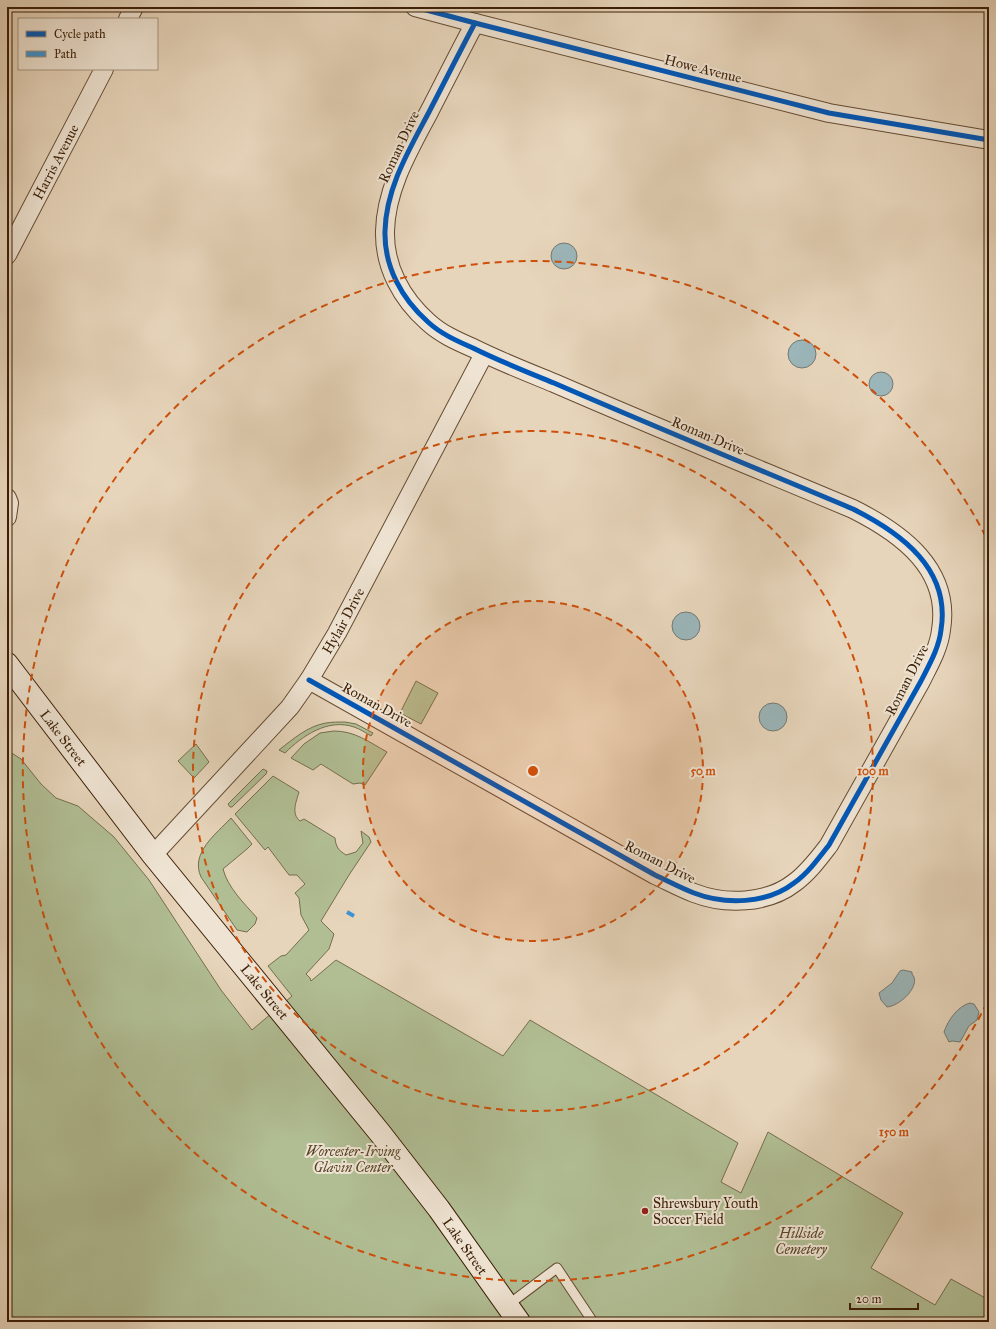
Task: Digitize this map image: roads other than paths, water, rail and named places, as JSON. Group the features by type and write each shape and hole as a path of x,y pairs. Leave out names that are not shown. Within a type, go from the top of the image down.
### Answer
{"main road":[{"name":"Lake Street","path":"7,664 153,855 380,1133 439,1209 513,1314"}],"street":[{"path":"128,18 134,7"},
{"name":"Howe Avenue","path":"415,7 829,113 989,140"},
{"name":"Roman Drive","path":"309,680 655,875 695,893 712,898 721,900 747,900 763,898 787,888 815,864 829,845 921,681 931,661 941,631 943,606 937,584 924,563 912,549 896,534 874,520 853,509 484,354 441,333 414,310 402,294 393,276 386,249 386,215 392,188 410,148 475,23"},
{"name":"Harris Avenue","path":"7,255 103,70"},
{"name":"Hylair Drive","path":"153,855 290,707 309,680 337,633 484,354"},
{"path":"7,498 9,503 7,517"}],"lane":[{"path":"513,1314 557,1268 593,1322"}],"water":[{"path":"564,243 573,247 577,256 573,265 564,269 555,265 551,256 555,247"},
{"path":"802,340 812,344 816,354 812,364 802,368 792,364 788,354 792,344"},
{"path":"876,372 886,372 893,379 893,389 886,396 876,396 869,389 869,379"},
{"path":"686,612 696,616 700,626 696,636 686,640 676,636 672,626 676,616"},
{"path":"773,703 783,707 787,717 783,727 773,731 763,727 759,717 763,707"},
{"path":"903,970 912,972 914,977 913,987 910,992 897,1004 887,1007 881,1000 879,993 892,983 900,971"},
{"path":"970,1003 974,1004 979,1012 977,1020 969,1026 960,1042 949,1042 944,1032 948,1023 961,1007"}],"place":[{"name":"Shrewsbury Youth Soccer Field","path":"645,1211"}],"park label":[{"name":"Worcester-Irving Glavin Center","path":"353,1160"},
{"name":"Hillside Cemetery","path":"801,1242"}]}
